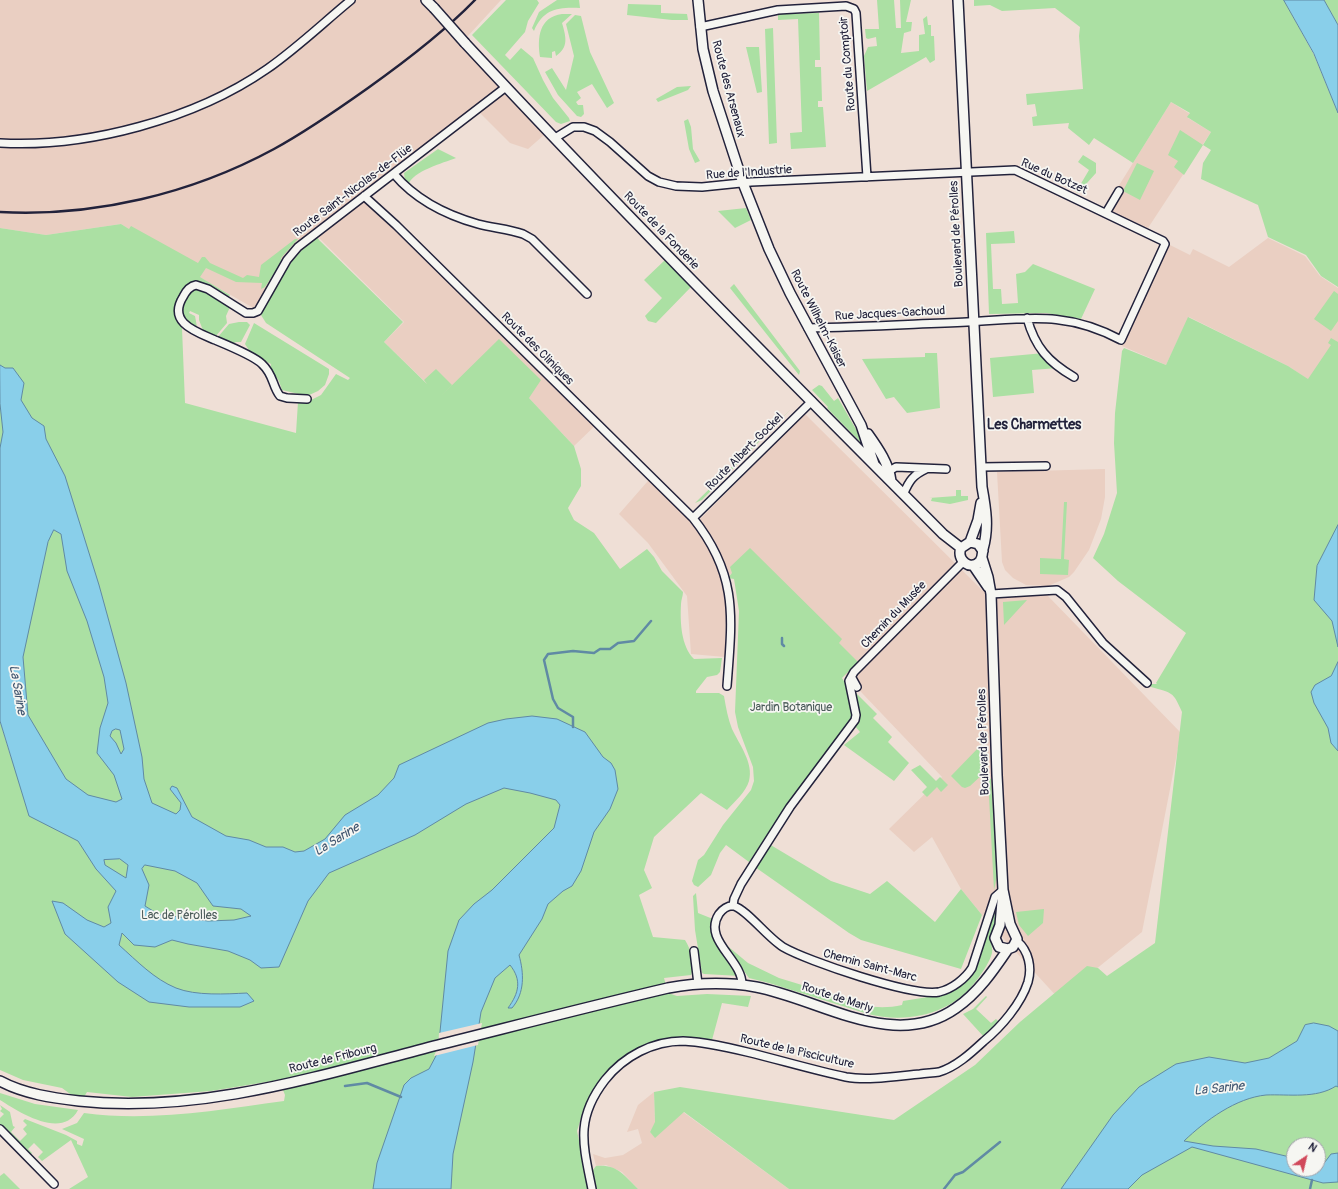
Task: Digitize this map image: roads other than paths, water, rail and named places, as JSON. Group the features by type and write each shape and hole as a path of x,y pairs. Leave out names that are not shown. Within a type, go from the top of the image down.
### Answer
{"main road":[{"name":"Route de la Fonderie","path":"426,0 555,138 874,464 887,472"},
{"name":"Route des Arsenaux","path":"698,0 700,27 713,91 743,183"},
{"name":"Boulevard de Pérolles","path":"958,0 982,487 987,531 982,555 991,594 997,774 1003,890"},
{"name":"Route Wilhelm-Kaiser","path":"743,183 769,249 808,328 861,425 874,464"},
{"path":"861,425 872,439 891,481 943,534 961,548"},
{"name":"Boulevard de Pérolles","path":"970,542 980,513 982,487"},
{"path":"973,565 980,562 982,555 978,544 970,542 961,548 960,557 963,562 973,565 985,581 991,594"},
{"path":"1003,890 1012,929 1017,936 1017,941 1013,947 1008,949 1002,948 997,944 995,938 999,930 1003,890"},
{"path":"999,930 1007,928 1012,929"},
{"name":"Route de Marly","path":"985,980 993,962 997,944"},
{"name":"Route de Marly","path":"668,988 698,984 742,985 788,995 865,1020 899,1025 924,1022 945,1015 972,996 1008,949"},
{"name":"Route de Fribourg","path":"0,1081 23,1091 60,1099 98,1103 160,1103 192,1101 237,1094 668,988"}],"street":[{"path":"0,143 22,145 92,138 159,122 212,100 266,70 351,0"},
{"name":"Route du Comptoir","path":"700,27 778,10 846,6 854,9 856,18 867,177"},
{"name":"Route Saint-Nicolas-de-Flüe","path":"307,399 286,398 280,396 272,375 261,363 188,327 181,319 178,312 179,305 189,288 196,285 208,289 246,314 253,313 261,306 284,265 298,246 506,87"},
{"name":"Rue de l'Industrie","path":"555,138 574,127 584,127 595,131 610,142 648,176 664,184 676,186 702,187 743,183 966,172"},
{"name":"Rue du Botzet","path":"966,172 1015,170 1163,241 1164,247 1121,340"},
{"path":"394,174 408,189 423,200 460,218 524,234 532,239 587,294"},
{"path":"1106,213 1118,192"},
{"name":"Route des Cliniques","path":"364,196 396,225 693,518 710,543 728,584 732,608 727,686"},
{"path":"1027,318 1036,343 1048,359 1058,368 1074,377"},
{"name":"Rue Jacques-Gachoud","path":"808,328 1027,318 1070,320 1106,332 1121,340"},
{"name":"Route Albert-Gockel","path":"693,518 812,401"},
{"path":"981,468 1046,466"},
{"path":"887,472 896,467 946,469"},
{"path":"904,493 910,480 915,474 926,469"},
{"name":"Chemin du Musée","path":"852,678 854,672 963,562"},
{"path":"991,594 1057,590 1066,597 1103,643 1147,682"},
{"path":"852,678 857,687"},
{"path":"742,985 741,974 720,944 715,931 719,913 728,906 733,906 734,899 741,884 790,807 855,720 856,715 849,684 852,678"},
{"name":"Chemin Saint-Marc","path":"733,906 741,910 775,941 818,964 896,987 928,992 939,992 953,986 967,976 972,968 995,897 1003,890"},
{"name":"Route de la Pisciculture","path":"592,1189 582,1137 589,1106 599,1088 609,1075 626,1059 634,1054 659,1045 683,1041 718,1045 848,1077 894,1076 939,1072 960,1061 991,1036 1021,997 1028,981 1029,963 1023,948 1017,941"},
{"path":"694,951 698,984"},
{"path":"0,1129 54,1184"}],"water":[{"path":"1284,0 1324,0 1338,25 1338,113 1314,54"},
{"name":"La Sarine","path":"0,365 5,368 13,368 24,383 21,400 32,418 44,426 46,439 65,476 99,585 126,683 142,757 144,779 152,803 176,814 180,810 181,803 170,789 172,786 177,788 192,817 226,836 249,840 266,847 283,847 295,852 304,851 325,839 345,815 378,795 394,778 399,765 488,723 532,716 557,719 585,732 603,757 611,763 615,770 618,789 610,809 594,832 581,871 572,886 563,891 548,904 542,919 519,955 522,969 522,983 516,1002 512,1008 508,1008 515,997 518,986 518,981 510,965 495,978 481,1012 473,1062 453,1154 451,1189 373,1189 377,1163 404,1085 411,1078 429,1069 438,1052 448,951 459,920 474,904 492,890 554,828 560,805 556,800 504,788 466,804 415,835 329,873 308,901 279,967 261,968 250,960 228,951 172,940 155,947 134,945 122,933 119,945 160,980 184,991 211,994 247,993 254,1001 240,1007 189,1007 149,1002 118,982 65,934 52,901 63,903 87,920 104,927 111,923 108,907 116,891 96,869 78,841 29,816 0,721 0,448 3,432 0,404","holes":["54,530 61,534 67,571 87,621 104,677 108,703 100,728 97,753 114,775 122,799 116,802 88,795 66,779 28,715 23,657 48,542","116,729 120,730 124,749 121,754 116,743 110,736 112,731","120,859 128,865 126,878 105,865 104,860","145,865 175,871 197,883 213,906 241,909 251,916 234,920 208,921 158,914 145,906 149,885 142,869"]},
{"path":"1338,525 1338,647 1332,621 1314,600 1317,566"},
{"path":"1338,662 1338,751 1331,743 1328,728 1314,703 1311,692 1315,685 1331,676"},
{"name":"La Sarine","path":"1314,1023 1329,1026 1338,1031 1338,1087 1336,1086 1320,1093 1302,1095 1266,1095 1244,1100 1222,1111 1202,1125 1184,1141 1213,1146 1256,1149 1286,1156 1286,1173 1192,1147 1142,1175 1128,1189 1061,1189 1113,1115 1139,1087 1176,1064 1209,1057 1245,1063 1269,1058 1297,1041 1305,1025"},
{"path":"1338,1153 1338,1182 1323,1183 1301,1177 1326,1177 1326,1161 1331,1154"}],"waterway":[{"path":"573,727 573,717 558,708 553,699 544,660 548,654 573,651 594,653 600,649 610,649 618,643 634,641 651,621"},
{"path":"782,638 782,644 784,646"},
{"path":"345,1086 367,1083 401,1097"},
{"path":"944,1189 955,1175 963,1172 1000,1142"},
{"path":"1310,1189 1312,1180"}],"railway":[{"path":"0,212 35,213 71,211 106,206 176,190 209,179 242,165 298,135 368,88 424,46 475,0"}],"district":[{"name":"Les Charmettes","path":"1034,425"}],"park label":[{"name":"Jardin Botanique","path":"791,708"},
{"name":"Lac de Pérolles","path":"179,916"}]}
